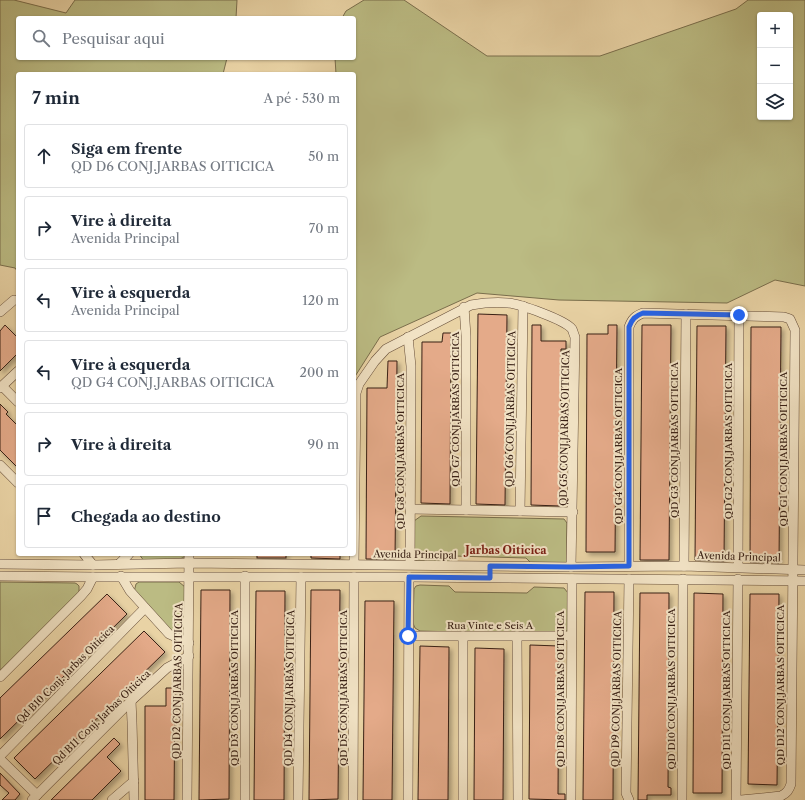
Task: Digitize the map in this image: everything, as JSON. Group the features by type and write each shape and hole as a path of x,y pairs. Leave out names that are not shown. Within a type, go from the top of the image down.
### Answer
{"street":[{"path":"0,312 14,300"},
{"path":"356,393 359,384 379,355 408,337 464,307 482,303 509,303 524,306"},
{"name":"QD G5 CONJ.JARBAS OITICICA","path":"524,306 565,324 572,329 576,337 571,567"},
{"name":"QD G6 CONJ.JARBAS OITICICA","path":"520,511 524,306"},
{"name":"QD G7 CONJ.JARBAS OITICICA","path":"464,307 466,336 466,510"},
{"name":"QD G4 CONJ.JARBAS OITICICA","path":"629,566 629,327 632,320 636,316 643,313 686,314"},
{"path":"686,314 739,315"},
{"name":"QD G3 CONJ.JARBAS OITICICA","path":"684,566 686,314"},
{"name":"QD G1 CONJ.JARBAS OITICICA","path":"739,315 784,317 790,320 795,330 792,580"},
{"name":"QD G2 CONJ.JARBAS OITICICA","path":"738,567 739,315"},
{"name":"QD G8 CONJ.JARBAS OITICICA","path":"408,337 411,366 410,564"},
{"path":"16,373 1,387 16,400"},
{"path":"0,465 16,481"},
{"path":"410,509 573,512"},
{"path":"86,556 93,565"},
{"path":"119,564 127,556"},
{"path":"300,556 300,564"},
{"path":"354,556 354,564"},
{"name":"Avenida Principal","path":"0,564 93,565 189,558 245,559 300,564 410,564 571,567 684,566 805,570"},
{"name":"QD D2 CONJ.JARBAS OITICICA","path":"187,800 189,558"},
{"path":"490,566 490,578"},
{"path":"0,576 738,579 805,581"},
{"path":"120,576 130,591 169,634 189,642"},
{"name":"QD D3 CONJ.JARBAS OITICICA","path":"244,800 245,576"},
{"path":"0,677 81,596 87,589 93,577"},
{"name":"QD D4 CONJ.JARBAS OITICICA","path":"298,800 301,577"},
{"name":"QD D5 CONJ.JARBAS OITICICA","path":"353,800 354,577"},
{"path":"408,800 409,577"},
{"name":"QD D8 CONJ.JARBAS OITICICA","path":"571,800 572,579"},
{"name":"QD D9 CONJ.JARBAS OITICICA","path":"628,800 626,793 629,579"},
{"name":"QD D10 CONJ.JARBAS OITICICA","path":"682,800 683,579"},
{"name":"QD D11 CONJ.JARBAS OITICICA","path":"736,800 738,579"},
{"name":"QD D12 CONJ.JARBAS OITICICA","path":"741,800 781,796 786,794 791,784 792,580"},
{"name":"Qd B10 Conj. Jarbas Oiticica","path":"0,756 145,608"},
{"name":"Rua Vinte e Seis A","path":"408,636 571,636"},
{"path":"463,636 463,800"},
{"path":"517,636 518,800"},
{"name":"Qd B11 Conj. Jarbas Oiticica","path":"35,798 131,701 167,668 189,656"},
{"path":"131,701 134,800"},
{"path":"0,759 35,798"},
{"path":"112,800 134,781"}],"green space":[{"path":"0,0 14,0 66,13 75,0 237,0 236,16 16,16 16,60 226,60 224,72 16,72 16,269 0,265"},
{"path":"364,0 404,0 487,56 600,56 736,9 748,0 805,0 805,286 775,280 727,303 559,300 477,293 380,337 356,375 356,72 336,72 335,60 356,60 356,16 343,16 346,11"},
{"path":"421,516 564,519 567,523 567,561 565,563 533,565 526,558 454,556 448,562 417,561 414,559 414,521"},
{"path":"140,556 185,556 180,559 144,561"},
{"path":"0,582 75,583 79,586 79,594 0,672"},
{"path":"139,582 179,582 185,587 185,628 183,631 174,634 134,592 136,584"},
{"path":"416,586 449,586 455,592 527,593 534,587 564,588 568,593 568,629 561,635 420,631 415,628 413,623 414,589"}],"building":[{"path":"478,314 507,315 505,505 476,504"},
{"path":"5,325 16,336 16,355 0,371 0,331"},
{"path":"532,325 541,325 541,341 566,341 566,349 561,349 560,506 531,505"},
{"path":"608,325 617,325 615,552 586,552 587,334 608,334"},
{"path":"642,325 671,325 669,560 640,560"},
{"path":"697,326 726,326 724,561 695,560"},
{"path":"751,327 781,327 779,563 750,562"},
{"path":"443,333 451,333 450,504 421,503 422,342 442,342"},
{"path":"388,361 397,361 395,559 366,559 367,388 387,388"},
{"path":"0,404 8,412 6,414 16,424 16,466 0,450"},
{"path":"257,556 286,556 286,558 257,558"},
{"path":"311,556 340,556 340,559 311,558"},
{"path":"201,590 230,590 229,799 199,800"},
{"path":"311,590 340,590 338,799 309,800"},
{"path":"256,591 285,591 284,800 254,800"},
{"path":"585,592 614,592 613,800 583,800"},
{"path":"640,593 669,593 668,787 671,788 671,795 647,795 647,800 638,800"},
{"path":"694,593 723,594 722,793 693,793"},
{"path":"107,594 127,614 0,739 0,698"},
{"path":"750,594 779,594 777,785 748,784"},
{"path":"365,601 394,601 392,800 363,800"},
{"path":"144,631 165,652 35,779 14,758"},
{"path":"530,645 559,646 558,794 565,794 565,800 529,799"},
{"path":"420,646 449,647 448,800 418,800"},
{"path":"475,648 504,649 503,800 474,800"},
{"path":"166,688 175,688 174,800 145,800 145,706 166,706"},
{"path":"114,738 120,744 107,757 121,771 92,800 51,800"},
{"path":"0,773 20,794 15,800 2,800 9,793 0,785"}],"district":[{"name":"Jarbas Oiticica","path":"506,550"}],"route":[{"path":"408,636 409,577 490,578 490,566 629,566 629,327 632,320 636,316 643,313 739,315"}]}
